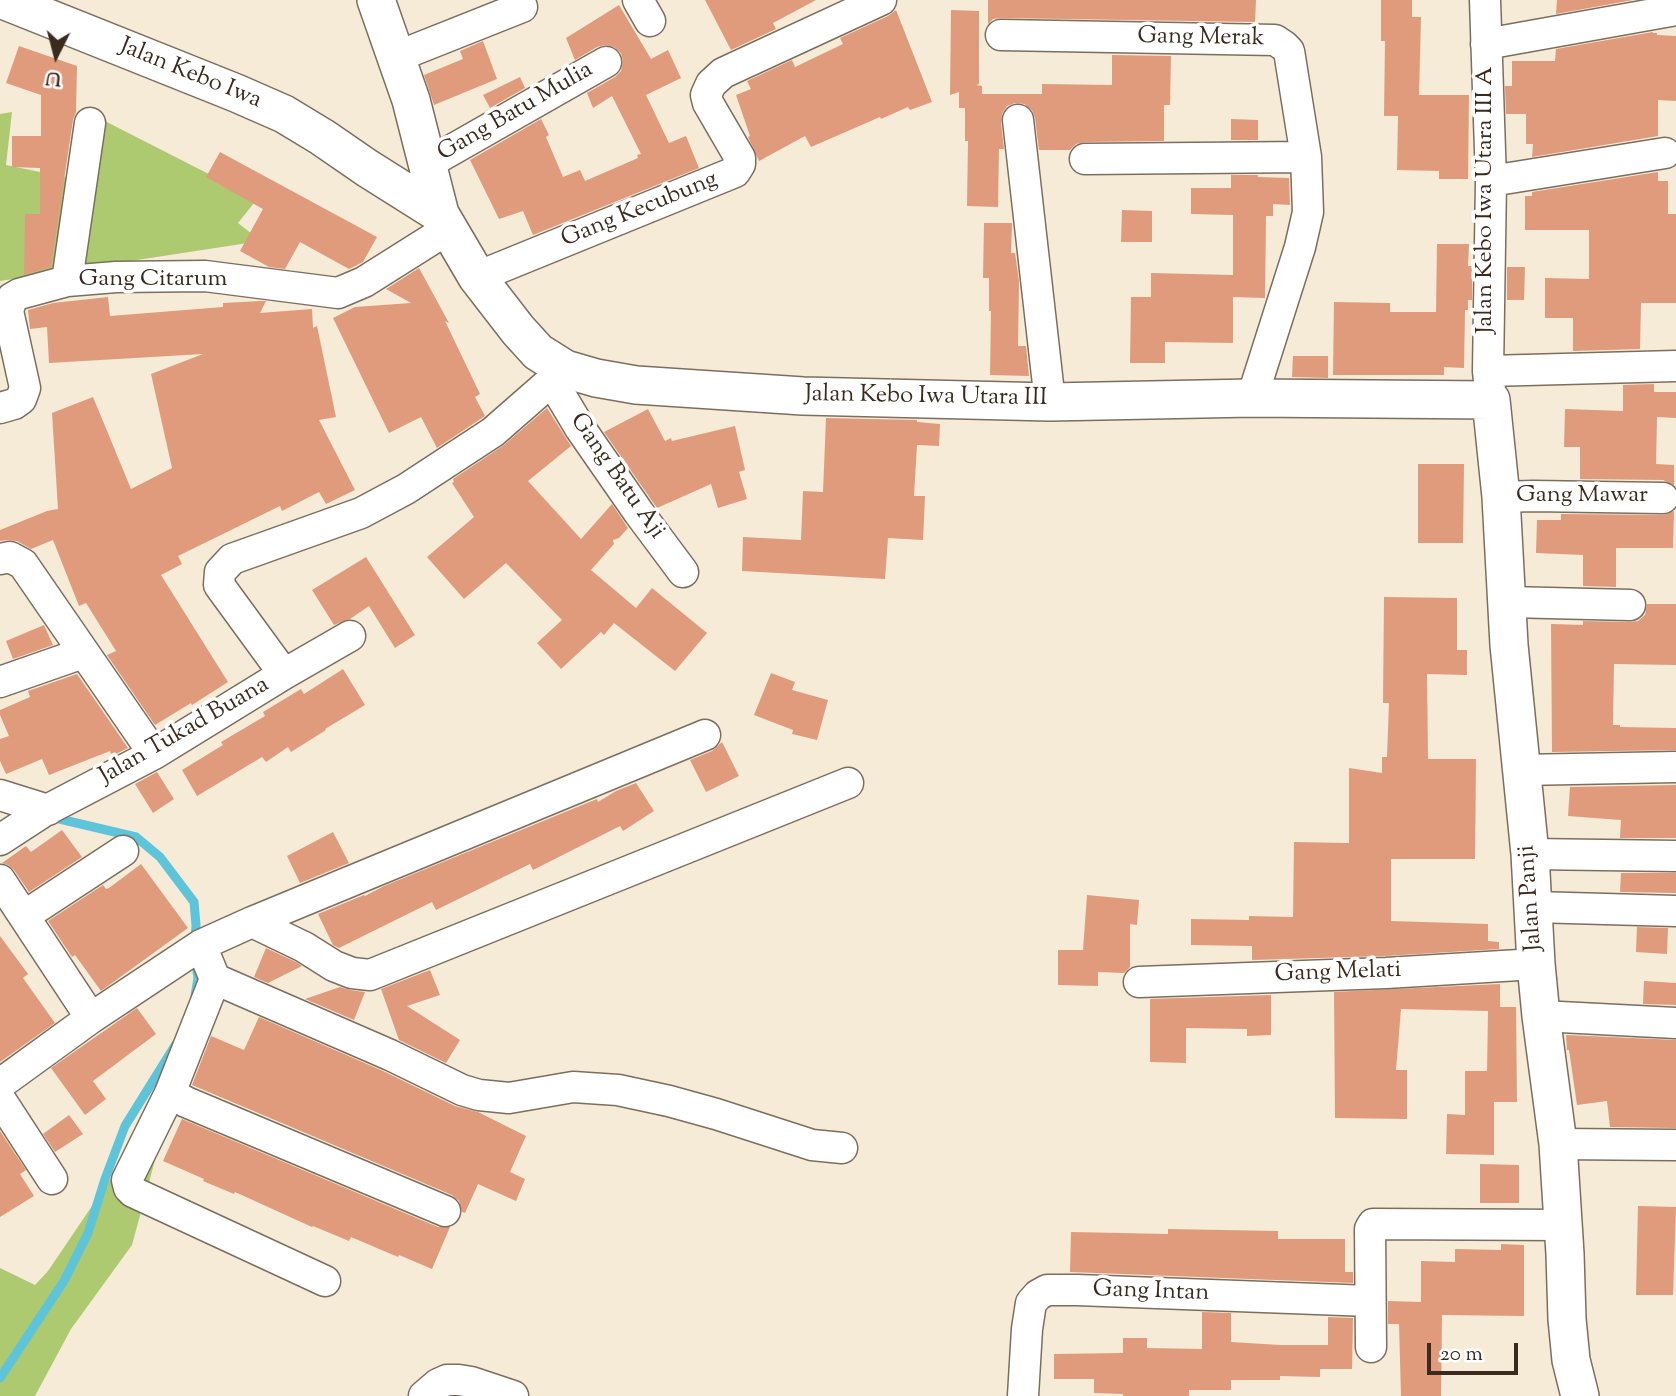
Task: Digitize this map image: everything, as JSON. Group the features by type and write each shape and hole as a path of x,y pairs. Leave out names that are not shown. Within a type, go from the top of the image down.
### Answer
{"street":[{"name":"Jalan Kebo Iwa","path":"3,0 284,114 322,136 367,168"},
{"path":"367,168 398,160 418,129 411,100 376,0"},
{"name":"Gang Kecubung","path":"477,277 735,172 740,158 706,96 710,84 723,74 881,0"},
{"name":"Jalan Kebo Iwa Utara III A","path":"1485,0 1491,181 1490,385"},
{"path":"396,57 522,7"},
{"path":"1486,44 1676,10"},
{"name":"Gang Merak","path":"1001,35 1276,40 1289,51 1306,158 1308,212 1300,247 1252,398"},
{"name":"Gang Batu Mulia","path":"427,164 606,62"},
{"path":"1018,120 1050,402"},
{"path":"66,281 90,123"},
{"name":"Jalan Kebo Iwa Utara III","path":"418,129 444,221 477,277 518,330 558,375 636,385 803,396 1050,402 1252,398 1490,385"},
{"path":"1491,181 1665,153"},
{"path":"1085,159 1306,158"},
{"name":"Jalan Kebo Iwa Utara III","path":"367,168 444,221"},
{"name":"Gang Citarum","path":"0,408 22,399 25,388 8,318 12,298 19,294 66,281 116,277 205,276 338,293 364,282 444,221"},
{"path":"1490,385 1676,366"},
{"name":"Jalan Tukad Buana","path":"0,840 42,813 154,754 284,674 219,584 220,572 232,559 361,513 406,489 493,432 558,375"},
{"name":"Gang Batu Aji","path":"558,375 587,439 683,572"},
{"name":"Jalan Panji","path":"1490,385 1501,497 1509,645 1530,854 1536,964 1558,1144 1567,1319 1571,1360 1580,1396"},
{"name":"Gang Mawar","path":"1501,497 1533,495 1663,498"},
{"path":"0,559 10,556 23,564 154,754"},
{"path":"1508,602 1630,605"},
{"path":"284,674 350,636"},
{"path":"0,682 83,653"},
{"path":"0,1084 91,1018 195,949 252,922 705,735"},
{"path":"1521,770 1676,767"},
{"path":"252,922 304,947 334,966 352,973 370,975 848,783"},
{"path":"0,795 42,813"},
{"path":"23,916 123,851"},
{"path":"1530,854 1676,856"},
{"path":"0,880 91,1018"},
{"path":"1534,907 1676,911"},
{"path":"195,949 215,979 390,1055 444,1083 479,1095 509,1098 573,1087 618,1090 704,1111 812,1145 842,1148"},
{"name":"Gang Melati","path":"1139,982 1386,973 1536,964"},
{"path":"215,979 170,1093 127,1180 129,1188 325,1281"},
{"path":"1541,1016 1676,1023"},
{"path":"170,1093 445,1211"},
{"path":"0,1099 52,1178"},
{"path":"1558,1144 1676,1145"},
{"path":"1371,1347 1370,1228 1373,1224 1563,1224"},
{"name":"Gang Intan","path":"1023,1396 1031,1303 1047,1290 1370,1301"},
{"path":"424,1396 447,1380 471,1382 513,1396"}],"green space":[{"path":"12,112 6,165 89,182 97,117 258,198 238,223 261,241 0,281 0,114"},
{"path":"136,1141 158,1149 132,1245 71,1329 35,1396 0,1396 0,1268 35,1285 48,1271"}],"building":[{"path":"705,0 816,0 773,23 776,29 731,50"},
{"path":"988,0 1256,0 1255,22 1001,18 993,19 988,24"},
{"path":"1381,0 1412,0 1412,17 1421,17 1419,95 1469,95 1468,179 1439,179 1439,171 1397,170 1398,116 1384,116 1385,41 1381,41"},
{"path":"1557,0 1633,0 1556,14"},
{"path":"619,5 651,59 668,50 681,78 646,95 669,143 686,136 699,168 533,235 523,211 499,219 470,160 541,119 563,177 580,170 585,181 638,158 637,155 641,154 612,96 593,108 587,93 621,71 621,53 614,47 605,45 575,60 566,38"},
{"path":"896,10 932,102 910,110 908,107 881,119 880,117 811,147 805,136 759,161 748,137 750,136 736,95 751,89 747,81 792,60 795,67 843,44 840,38"},
{"path":"951,10 979,11 979,84 976,85 982,86 982,94 1042,94 1042,84 1112,85 1112,55 1171,56 1170,105 1164,105 1164,141 1085,142 1076,144 1070,150 1039,150 1032,110 1024,104 1015,103 1007,106 1002,114 1004,149 999,149 998,207 967,206 968,141 965,141 965,108 959,108 959,92 950,95"},
{"path":"1653,32 1657,35 1676,36 1676,101 1658,100 1658,136 1532,157 1533,144 1526,144 1526,114 1506,114 1505,86 1512,86 1512,61 1555,61 1556,49"},
{"path":"483,41 497,79 434,105 424,75 463,59 460,51"},
{"path":"19,46 77,66 76,112 51,267 24,275 25,214 40,214 40,168 12,167 12,136 41,136 41,95 6,83"},
{"path":"520,77 525,88 490,108 483,95"},
{"path":"1231,119 1258,120 1258,140 1231,140"},
{"path":"220,152 377,237 363,262 349,269 300,242 285,269 269,267 240,251 263,209 206,177"},
{"path":"1658,172 1658,181 1668,181 1668,214 1676,214 1676,303 1641,303 1640,349 1573,351 1573,318 1545,318 1545,278 1589,279 1589,230 1525,230 1525,196 1532,196 1532,192"},
{"path":"1231,175 1289,178 1290,205 1273,204 1273,216 1266,216 1265,298 1233,297 1233,343 1165,342 1165,363 1130,363 1131,297 1151,297 1151,273 1233,275 1233,215 1191,214 1191,188 1231,188"},
{"path":"1122,210 1152,211 1152,242 1121,242"},
{"path":"984,223 1012,223 1011,253 1015,253 1019,281 1018,346 1026,346 1029,376 990,375 991,311 989,278 983,278"},
{"path":"1437,244 1469,244 1468,266 1472,266 1472,300 1468,300 1468,310 1465,310 1464,368 1444,367 1444,375 1333,375 1334,302 1390,303 1390,312 1436,312"},
{"path":"1507,267 1525,267 1524,300 1507,300"},
{"path":"419,268 449,323 445,321 480,394 475,397 485,416 437,448 421,417 389,433 333,318 355,307 411,303 386,289"},
{"path":"108,297 110,316 223,307 223,303 261,301 266,301 260,313 312,309 313,328 317,326 336,417 319,420 355,490 326,504 319,492 282,511 280,506 178,556 182,564 161,575 228,682 155,725 107,655 116,651 86,603 79,606 53,540 31,549 17,541 0,541 0,530 58,509 52,413 93,397 131,489 172,468 151,374 203,354 49,363 47,327 30,329 28,310 53,303"},
{"path":"1293,356 1328,356 1328,378 1292,377"},
{"path":"1654,384 1654,392 1676,392 1676,418 1657,417 1656,464 1674,465 1674,485 1663,480 1580,479 1580,447 1564,447 1565,409 1623,411 1623,385"},
{"path":"547,408 571,446 528,481 581,539 612,504 628,528 619,538 613,540 614,544 591,570 636,608 652,588 707,633 675,671 614,623 604,635 601,632 561,669 537,643 562,620 506,563 464,599 427,557 474,517 452,483 453,479 504,445"},
{"path":"648,409 665,441 735,426 745,470 739,472 747,499 718,508 711,484 657,508 604,432"},
{"path":"826,418 917,420 940,424 939,446 917,445 914,496 925,496 923,540 888,538 885,579 742,571 743,537 801,540 803,491 823,492"},
{"path":"1418,464 1464,464 1463,543 1418,543"},
{"path":"1674,511 1673,548 1616,548 1616,587 1583,586 1583,555 1536,553 1537,520 1561,520 1561,514 1663,515"},
{"path":"366,557 415,635 395,648 369,606 350,619 334,625 312,590"},
{"path":"1384,597 1457,598 1457,650 1467,650 1467,675 1427,674 1428,759 1476,759 1475,859 1391,859 1391,921 1488,924 1488,941 1499,942 1499,949 1252,960 1252,946 1191,945 1191,919 1249,920 1249,916 1293,917 1294,842 1349,843 1349,768 1382,773 1382,757 1387,757 1389,703 1383,703"},
{"path":"1647,604 1676,604 1676,665 1614,664 1613,725 1676,728 1676,750 1552,752 1551,624 1583,625 1583,621 1638,621 1645,615"},
{"path":"44,625 53,645 13,659 6,641"},
{"path":"343,669 365,705 291,752 288,747 266,762 262,757 197,796 182,770 223,745 221,742 265,716 263,712 301,689 304,694"},
{"path":"771,673 795,682 792,690 828,700 817,740 792,734 793,730 754,715"},
{"path":"77,674 128,748 116,754 111,754 110,751 49,775 42,759 6,774 0,761 0,739 9,736 0,710 30,697 28,691"},
{"path":"722,742 739,776 706,792 690,760 712,751"},
{"path":"157,772 174,799 153,813 135,784"},
{"path":"636,783 654,811 623,831 620,826 533,870 530,864 436,910 432,902 339,948 333,945 318,914 597,799 598,802"},
{"path":"1676,785 1676,838 1620,838 1621,820 1568,816 1570,787"},
{"path":"62,830 82,857 29,892 14,870 2,863 26,846 31,852"},
{"path":"333,832 349,863 300,883 287,856"},
{"path":"141,864 188,928 101,991 75,955 72,957 48,921 103,885 106,889 109,888"},
{"path":"1621,873 1676,873 1676,893 1620,892"},
{"path":"1087,895 1139,900 1137,925 1130,924 1130,967 1124,973 1098,972 1098,986 1058,985 1058,950 1083,950"},
{"path":"1637,927 1668,928 1667,954 1636,952"},
{"path":"0,936 28,974 23,978 55,1023 0,1062"},
{"path":"266,948 302,966 268,983 254,977"},
{"path":"430,970 440,995 407,1006 460,1040 446,1063 399,1040 381,989"},
{"path":"1644,981 1676,983 1676,1005 1643,1004"},
{"path":"1500,984 1500,1007 1516,1007 1517,1102 1494,1102 1494,1155 1446,1154 1447,1114 1465,1115 1465,1071 1487,1071 1488,1011 1401,1009 1396,1070 1407,1070 1407,1119 1335,1118 1334,992"},
{"path":"340,987 365,992 354,1020 305,999"},
{"path":"1271,995 1271,1035 1247,1036 1247,1029 1186,1028 1186,1063 1150,1062 1150,999"},
{"path":"137,1008 156,1034 93,1081 106,1099 85,1115 51,1068"},
{"path":"259,1017 455,1106 478,1112 526,1136 510,1172 525,1179 516,1201 478,1184 465,1213 462,1212 459,1201 452,1195 192,1085 211,1036 244,1050"},
{"path":"1566,1035 1676,1040 1676,1128 1610,1127 1607,1101 1577,1105"},
{"path":"69,1115 83,1134 55,1152 43,1134"},
{"path":"182,1119 438,1227 450,1227 432,1269 351,1237 349,1241 312,1227 163,1161"},
{"path":"0,1131 26,1170 20,1174 34,1196 0,1217"},
{"path":"1480,1164 1519,1165 1519,1203 1480,1203"},
{"path":"1638,1206 1676,1207 1673,1295 1636,1295"},
{"path":"1168,1229 1278,1231 1278,1239 1345,1239 1345,1272 1353,1272 1353,1283 1070,1272 1071,1232 1168,1234"},
{"path":"1501,1244 1524,1245 1524,1316 1442,1315 1441,1396 1401,1396 1399,1324 1388,1324 1388,1301 1421,1302 1421,1261 1455,1262 1455,1249 1501,1250"},
{"path":"1202,1312 1231,1313 1231,1342 1280,1345 1328,1345 1328,1317 1353,1318 1352,1369 1320,1369 1320,1377 1280,1376 1280,1380 1231,1380 1231,1390 1189,1390 1189,1396 1094,1393 1094,1379 1054,1379 1054,1354 1123,1353 1123,1338 1147,1338 1147,1348 1202,1349"}],"waterway":[{"path":"51,817 136,837 160,857 194,902 195,941"},
{"path":"195,996 198,978 196,965"},
{"path":"0,1378 64,1281 88,1233 125,1126 176,1044"}]}
